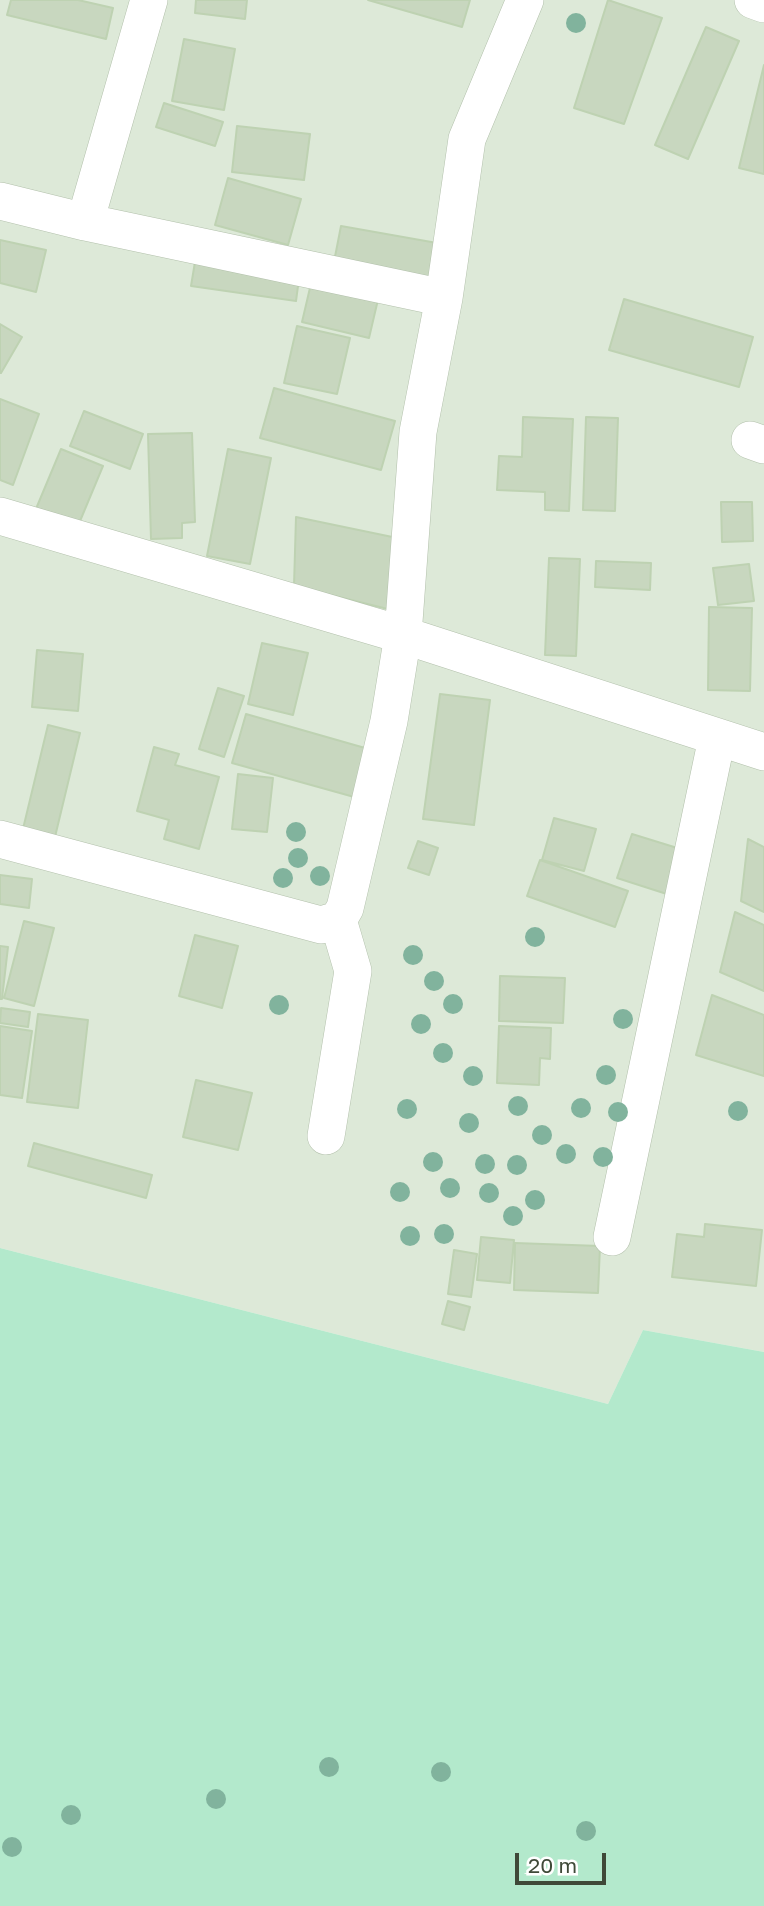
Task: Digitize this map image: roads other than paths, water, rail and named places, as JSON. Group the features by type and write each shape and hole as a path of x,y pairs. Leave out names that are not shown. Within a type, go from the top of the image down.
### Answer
{"street":[{"path":"85,222 149,0"},
{"path":"0,839 321,925 338,920 345,908 390,721 403,635 418,432 444,298 467,139 525,0"},
{"path":"754,0 764,4"},
{"path":"0,201 85,222 444,298"},
{"path":"0,516 403,635 764,752"},
{"path":"612,1237 717,738"},
{"path":"326,1136 352,971 338,920"}]}
